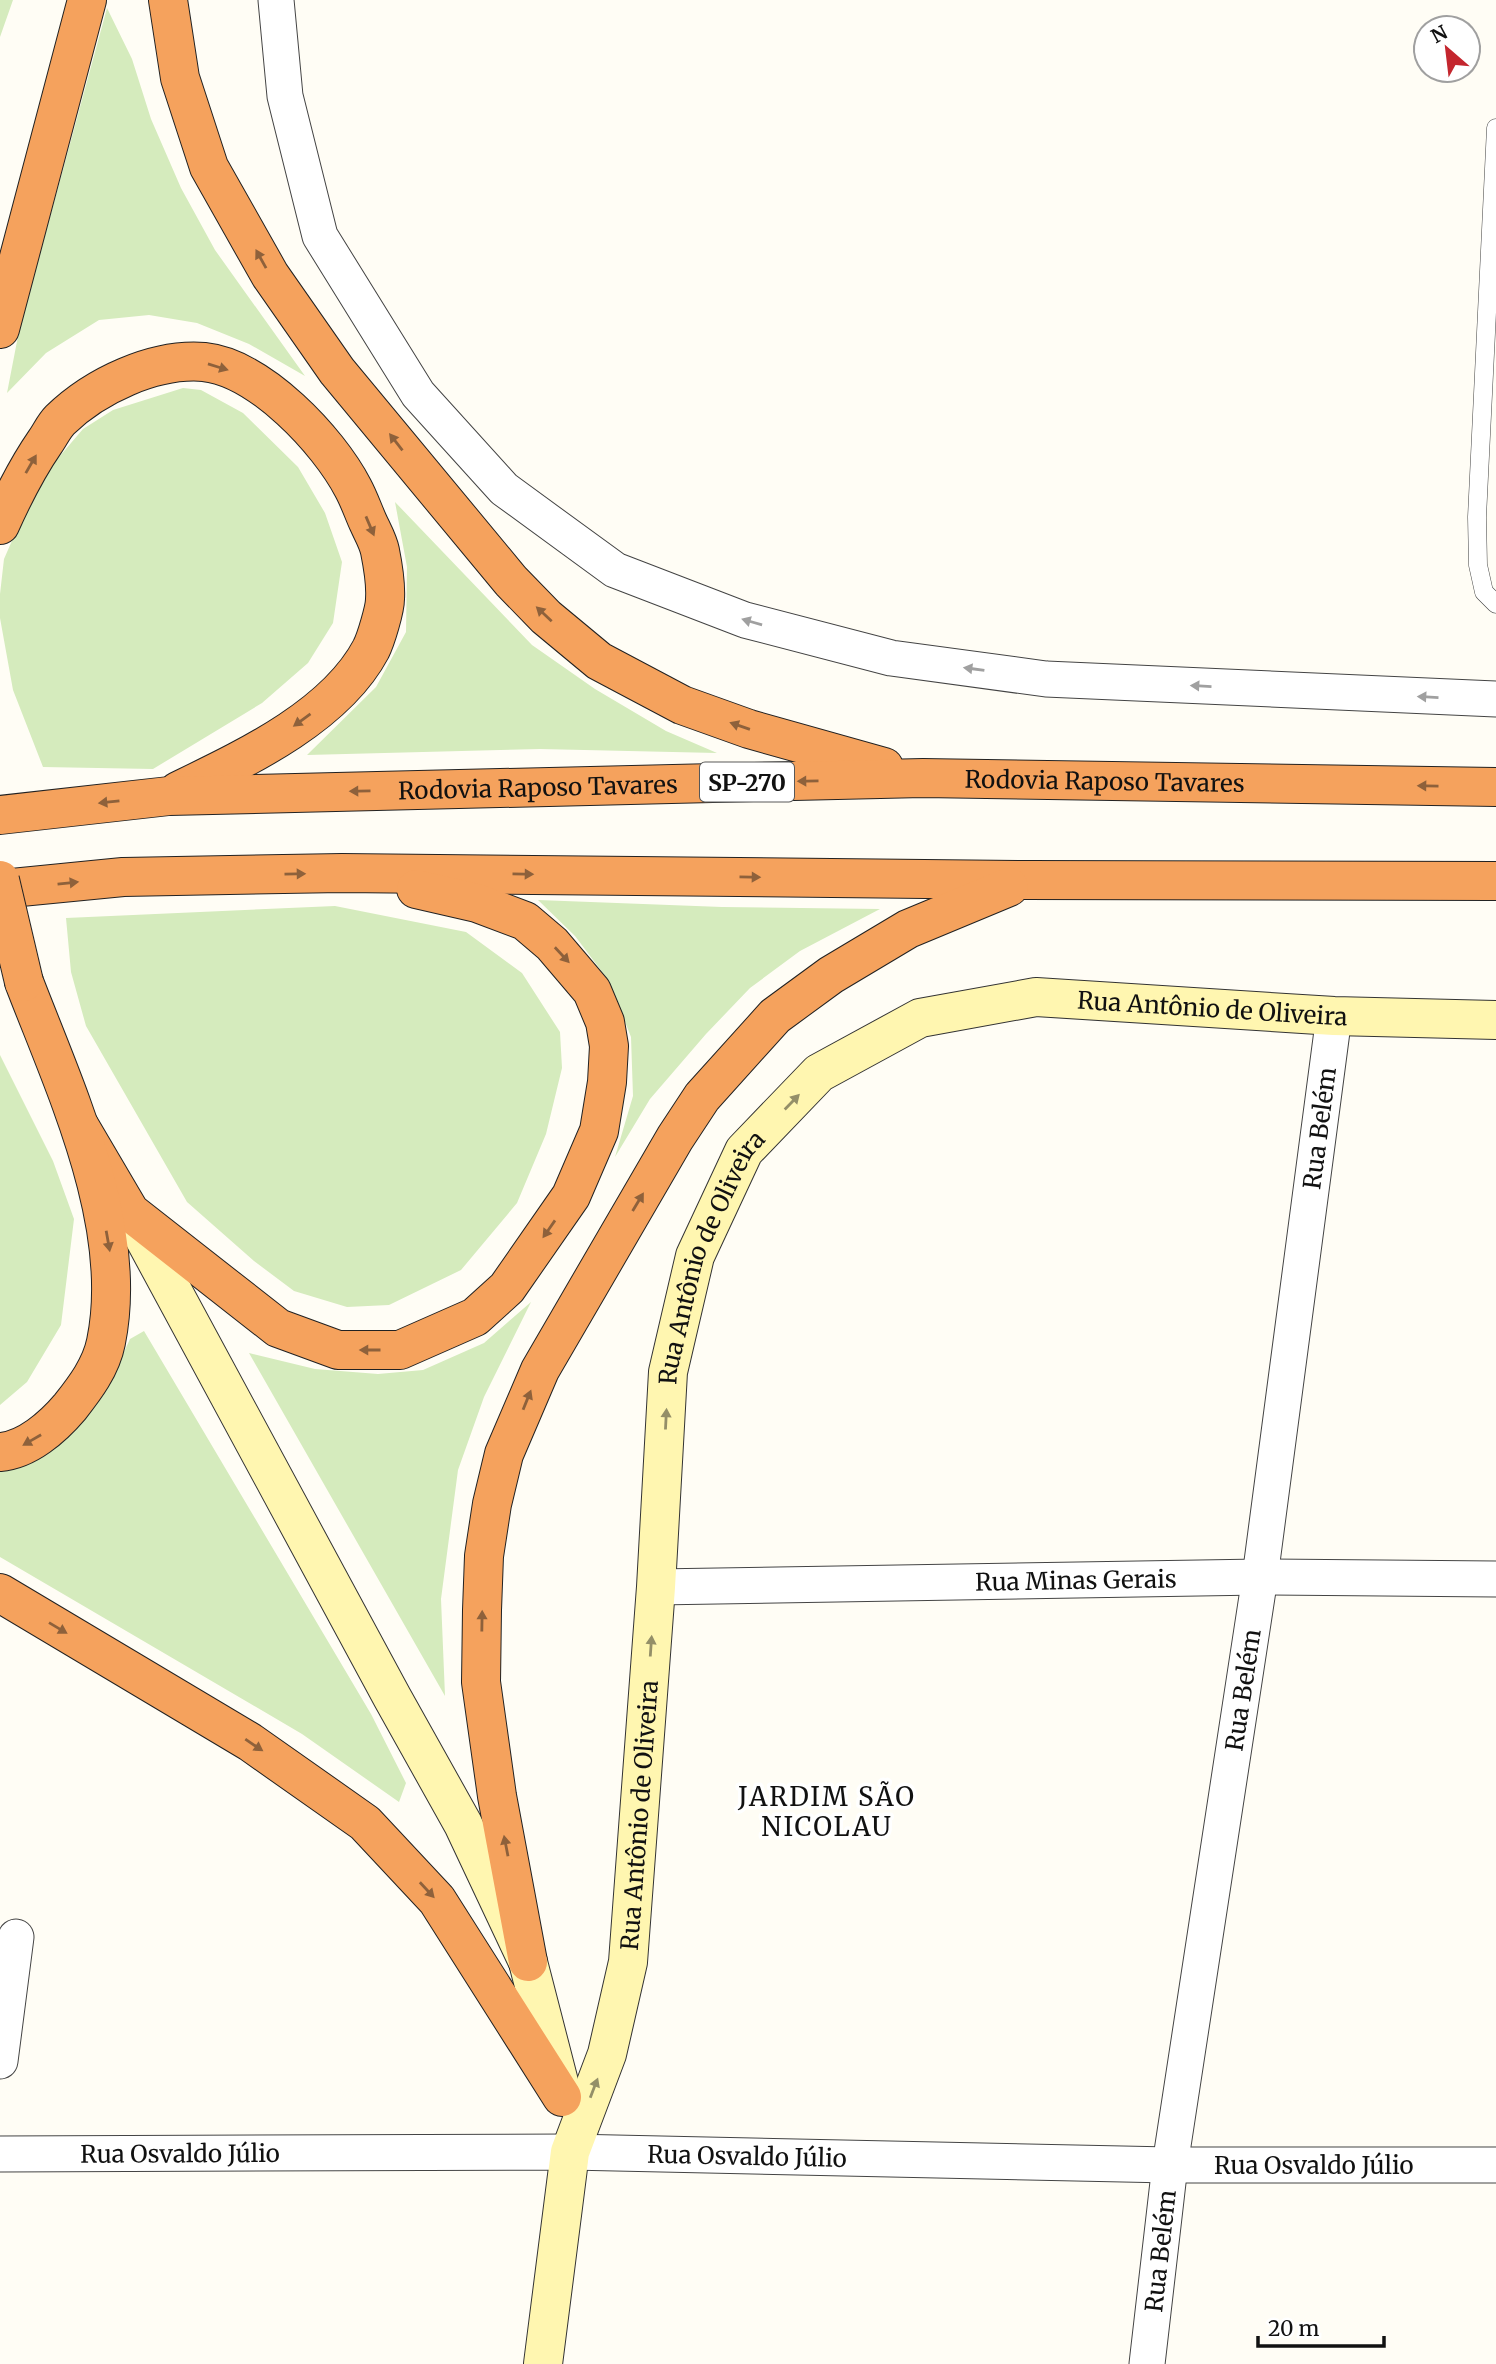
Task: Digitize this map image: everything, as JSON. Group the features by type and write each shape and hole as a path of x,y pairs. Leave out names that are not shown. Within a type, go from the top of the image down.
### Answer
{"highway":[{"path":"0,329 87,0"},
{"path":"168,0 180,78 209,167 270,275 337,371 511,581 546,617 599,661 682,705 749,729 923,778"},
{"path":"0,525 31,463 59,421 98,391 137,372 177,364 204,362 236,372 258,384 315,433 353,487 379,549 386,601 372,648 343,689 295,726 235,763 169,796"},
{"name":"Rodovia Raposo Tavares","path":"0,815 169,796 923,778 1496,787"},
{"path":"80,1128 130,1212 278,1328 338,1350 400,1350 475,1317 507,1289 570,1196 599,1131 610,1046 605,1022 592,991 552,944 525,921 477,903 342,873"},
{"path":"0,889 123,877 342,873 1024,880 1496,881"},
{"path":"0,880 24,982 80,1128 101,1202 112,1290 106,1344 91,1381 42,1434 12,1451 0,1452"},
{"path":"528,1962 497,1796 481,1682 482,1610 484,1556 495,1491 504,1454 540,1370 702,1097 775,1016 831,975 908,929 1024,880"},
{"path":"0,1593 250,1741 365,1823 436,1900 562,2097"}],"main road":[{"name":"Rua Antônio de Oliveira","path":"570,2152 607,2054 628,1962 656,1587 668,1372 695,1256 744,1152 819,1073 919,1018 1036,998 1334,1016 1496,1020"},
{"path":"130,1212 392,1698 463,1824 528,1962 562,2097 570,2152 543,2364"}],"street":[{"path":"276,0 285,96 320,236 418,394 504,489 615,570 745,621 891,658 1046,679 1496,699"},
{"name":"Rua Belém","path":"1147,2364 1170,2165 1260,1577 1334,1016"},
{"name":"Rua Minas Gerais","path":"656,1587 1260,1577 1496,1579"},
{"path":"0,2061 16,1937"},
{"name":"Rua Osvaldo Júlio","path":"0,2154 570,2152 1170,2165 1496,2165"}],"lane":[{"path":"1496,128 1493,250 1477,517 1478,565 1484,592 1496,604"}],"green space":[{"path":"0,0 13,0 0,37"},
{"path":"107,8 132,59 151,119 181,188 215,250 305,376 249,344 197,323 149,315 99,320 46,353 7,393 19,331"},
{"path":"183,388 201,390 243,413 298,467 325,513 342,562 333,623 308,663 262,703 153,769 43,767 13,690 0,618 4,559 25,511 47,471 83,429 113,410"},
{"path":"395,502 532,645 595,689 666,731 717,753 540,749 307,755 376,687 406,632 407,567"},
{"path":"538,900 722,907 880,909 800,951 750,988 650,1099 615,1157 633,1096 631,1037 609,981 575,936"},
{"path":"335,906 466,932 522,973 560,1032 562,1068 546,1134 517,1203 461,1270 389,1305 347,1307 294,1291 254,1261 187,1202 86,1026 71,972 66,918"},
{"path":"0,1055 53,1161 74,1219 61,1325 27,1382 0,1405"},
{"path":"531,1302 484,1397 458,1470 441,1599 445,1696 249,1353 315,1369 378,1374 423,1370 484,1343"},
{"path":"144,1331 371,1714 406,1783 399,1802 302,1734 0,1557 0,1470 107,1388 130,1339"}],"district":[{"name":"JARDIM SÃO NICOLAU","path":"827,1811"}]}
